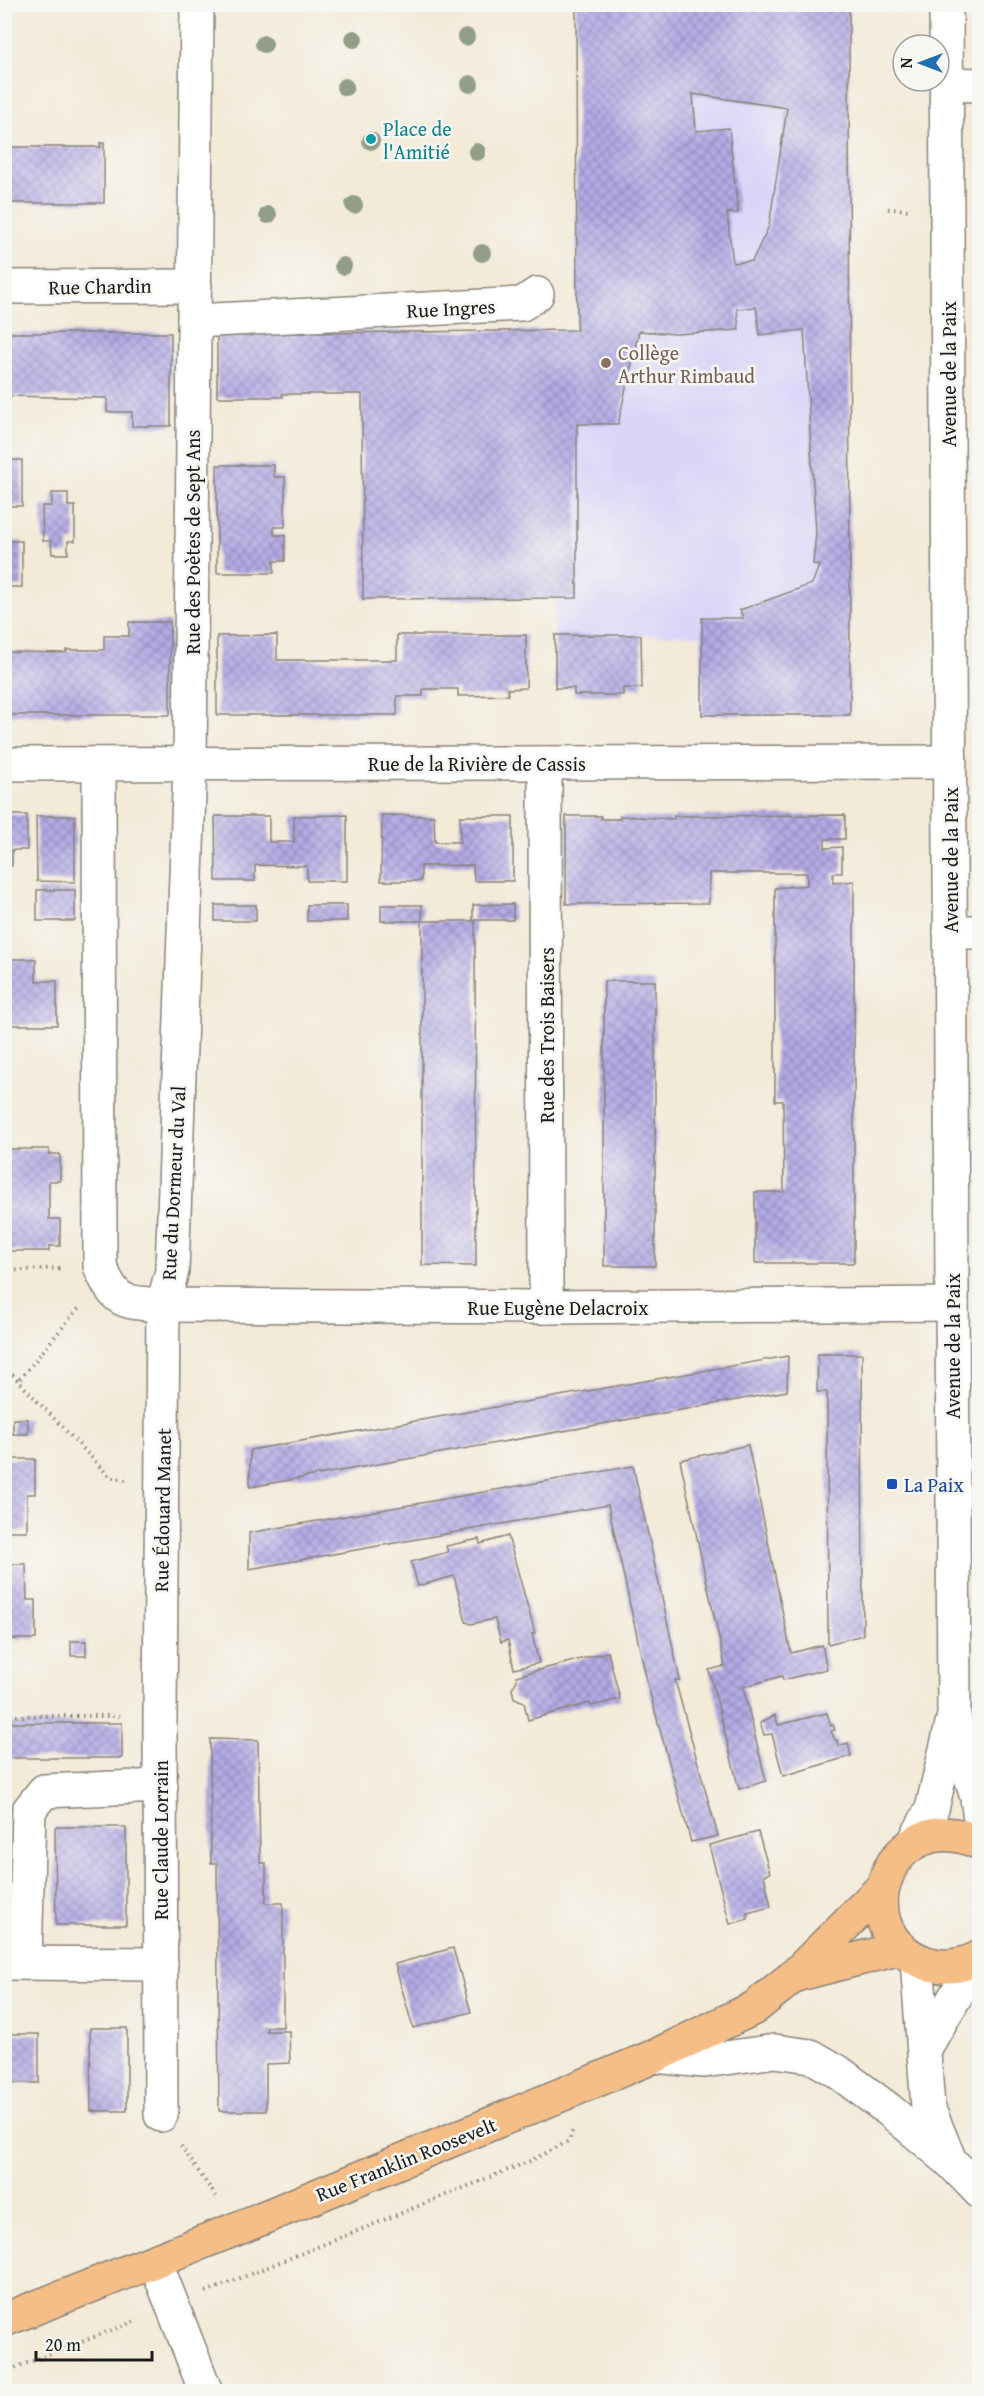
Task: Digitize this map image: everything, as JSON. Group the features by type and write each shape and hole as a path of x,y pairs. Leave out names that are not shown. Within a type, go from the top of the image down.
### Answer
{"main road":[{"path":"978,1958 947,1966 909,1954 888,1931 881,1910 881,1889 887,1870 899,1854 914,1842 930,1836 946,1834 963,1836 980,1843"},
{"name":"Rue Franklin Roosevelt","path":"4,2320 655,2056 754,2008 795,1975 881,1889"},
{"name":"Rue Franklin Roosevelt","path":"795,1975 909,1954"}],"street":[{"name":"Rue des Poètes de Sept Ans","path":"190,764 197,4"},
{"name":"Avenue de la Paix","path":"946,4 946,33"},
{"path":"951,84 980,85"},
{"name":"Avenue de la Paix","path":"914,1842 932,1809 954,1715 952,1304 965,932 950,762 947,93"},
{"name":"Rue Chardin","path":"4,287 195,286"},
{"name":"Rue Ingres","path":"194,321 522,304 537,294"},
{"name":"Rue de la Rivière de Cassis","path":"4,765 950,762"},
{"name":"Rue des Trois Baisers","path":"545,763 546,1307"},
{"name":"Rue du Dormeur du Val","path":"99,764 100,1266 109,1288 125,1302 163,1305 172,1271 190,764"},
{"name":"Rue Eugène Delacroix","path":"163,1305 546,1307 952,1304"},
{"name":"Rue Édouard Manet","path":"160,1716 163,1305"},
{"name":"Avenue de la Paix","path":"954,1715 978,1798 980,1819"},
{"name":"Rue Claude Lorrain","path":"160,1716 161,2115"},
{"path":"161,1786 44,1791 34,1803 29,1810 15,1963 161,1964"},
{"path":"909,1954 924,2050 924,2083 928,2106 950,2161"},
{"path":"924,2050 978,1958"},
{"path":"655,2056 704,2061 775,2051 811,2056 837,2071 950,2161 980,2192"},
{"path":"155,2260 206,2391"}],"path":[{"path":"4,1271 100,1266"},
{"path":"20,1380 81,1306"},
{"path":"4,1365 110,1477 162,1488"},
{"path":"4,1716 160,1716"},
{"path":"4,2372 174,2306 530,2161 569,2141 590,2082"},
{"path":"161,2115 218,2198"}],"shaded area":[{"name":"Collège Arthur Rimbaud","path":"576,5 849,5 850,715 702,715 701,635 555,635 556,598 363,599 362,331 577,330"}],"building":[{"name":"Collège Arthur Rimbaud","path":"576,4 849,4 850,715 702,715 702,618 743,618 740,610 812,584 819,566 813,564 816,533 804,330 760,335 756,307 737,309 739,330 676,334 639,331 618,424 577,424 577,598 363,599 362,394 217,397 217,334 577,330","holes":["693,94 787,108 769,226 752,261 733,263 727,213 738,213 729,128 696,131"]},
{"path":"100,143 104,143 104,203 4,203 4,147 101,147"},
{"path":"4,333 171,333 171,426 132,426 132,412 107,412 107,398 5,396"},
{"path":"4,460 22,460 22,506 4,506"},
{"path":"217,465 274,465 274,477 285,477 285,527 274,527 274,535 285,535 285,561 274,561 274,573 217,573"},
{"path":"52,493 68,493 68,506 75,506 75,541 68,541 68,554 52,554 51,541 43,541 42,506 52,506"},
{"path":"4,541 22,541 22,587 4,587"},
{"path":"129,622 170,622 170,715 4,715 4,652 66,653 66,650 104,650 104,636 129,636"},
{"path":"277,635 277,660 397,660 397,635 526,635 526,688 508,689 508,695 458,696 458,689 423,689 423,696 397,696 397,715 217,715 217,636"},
{"path":"555,635 641,635 642,688 623,688 623,695 574,695 574,688 555,688"},
{"path":"4,815 27,815 27,850 12,850 12,866 4,866"},
{"path":"347,815 347,881 307,881 307,866 255,865 255,881 216,881 215,816 269,816 269,842 294,842 294,816"},
{"path":"382,815 434,816 435,842 460,842 460,816 513,816 513,881 474,881 473,865 421,866 421,881 381,881"},
{"path":"845,815 845,839 825,839 825,848 842,847 842,873 833,873 833,883 854,881 854,1263 755,1263 755,1192 784,1192 783,1101 775,1101 775,888 807,885 807,873 709,873 709,903 566,904 566,816 601,816 601,819 620,819 620,816 674,819 674,816"},
{"path":"36,816 75,816 75,882 37,881"},
{"path":"37,890 75,890 75,921 37,921"},
{"path":"513,904 513,920 475,920 476,1266 422,1265 422,921 473,921 473,905"},
{"path":"215,905 256,905 256,921 215,921"},
{"path":"307,905 347,905 347,921 307,921"},
{"path":"381,905 422,905 422,921 381,921"},
{"path":"4,959 36,959 36,981 57,981 57,1025 4,1025"},
{"path":"604,981 655,981 655,1266 604,1266"},
{"path":"8,1149 49,1149 49,1154 60,1154 60,1181 49,1181 49,1219 60,1219 60,1246 49,1246 49,1251 8,1251 8,1239 4,1239 4,1173 8,1173"},
{"path":"818,1354 862,1354 863,1635 828,1644 827,1392 817,1392"},
{"path":"788,1356 787,1391 250,1487 250,1450"},
{"path":"13,1419 28,1419 28,1434 13,1434"},
{"path":"748,1445 791,1653 822,1645 827,1669 783,1680 782,1676 743,1687 766,1781 739,1789 709,1670 725,1666 680,1460"},
{"path":"4,1459 35,1459 35,1494 27,1494 27,1531 4,1531"},
{"path":"633,1466 680,1680 675,1680 718,1836 691,1842 648,1686 608,1505 249,1569 249,1533"},
{"path":"508,1536 535,1633 532,1634 539,1663 514,1669 508,1640 501,1642 495,1619 471,1624 466,1622 454,1576 418,1586 411,1562 448,1552 446,1546 479,1539 480,1544"},
{"path":"4,1564 26,1564 27,1600 36,1600 36,1639 4,1639"},
{"path":"71,1641 86,1641 86,1656 71,1656"},
{"path":"608,1652 620,1699 591,1706 590,1703 528,1720 524,1702 514,1698 512,1689 517,1680 516,1676"},
{"path":"827,1713 831,1726 833,1725 835,1730 831,1731 838,1746 848,1743 851,1756 783,1776 772,1734 764,1735 760,1723 775,1715 778,1725"},
{"path":"7,1723 122,1723 122,1758 7,1758"},
{"path":"210,1739 258,1740 260,1863 266,1863 266,1903 283,1903 283,2027 267,2027 266,2031 289,2031 290,2063 266,2064 266,2111 219,2111 217,1863 211,1863"},
{"path":"55,1827 126,1827 126,1925 56,1925"},
{"path":"758,1832 770,1873 764,1875 771,1907 747,1913 748,1919 730,1924 709,1845"},
{"path":"453,1948 471,2012 413,2028 395,1964"},
{"path":"90,2028 127,2028 127,2111 91,2111"},
{"path":"4,2034 39,2034 39,2083 4,2083"}],"place":[{"name":"Place de l'Amitié","path":"371,139"},
{"name":"Collège Arthur Rimbaud","path":"606,363"},
{"name":"La Paix","path":"892,1484"}]}
